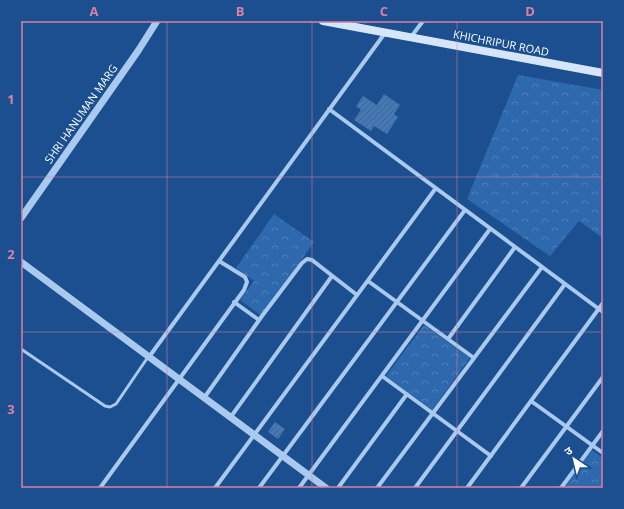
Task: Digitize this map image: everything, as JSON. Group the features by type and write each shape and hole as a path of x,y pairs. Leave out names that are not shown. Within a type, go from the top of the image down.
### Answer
{"main road":[{"name":"KHICHRIPUR ROAD","path":"324,21 603,74"}],"street":[{"name":"SHRI HANUMAN MARG","path":"21,218 138,51 157,21"},
{"path":"411,37 423,21"},
{"path":"148,357 385,32"},
{"path":"329,109 603,312"},
{"path":"215,488 436,188"},
{"path":"259,488 465,210"},
{"path":"299,488 490,229"},
{"path":"448,339 515,247"},
{"path":"204,398 259,320 302,263 307,259 312,260 357,295"},
{"path":"100,488 179,380 247,282 245,277 219,261"},
{"path":"21,262 326,488"},
{"path":"377,488 542,267"},
{"path":"230,418 332,276"},
{"path":"368,281 474,358"},
{"path":"415,488 565,284"},
{"path":"234,302 259,320"},
{"path":"467,488 603,303"},
{"path":"382,376 490,456"},
{"path":"521,488 603,376"},
{"path":"338,488 407,394"},
{"path":"531,401 603,453"},
{"path":"561,488 603,431"}],"lane":[{"path":"21,350 105,406 110,407 116,404 148,357"}],"green space":[{"path":"518,75 603,90 603,238 579,221 550,256 467,199"},
{"path":"274,214 314,242 262,316 240,300 254,281 236,268"},
{"path":"424,325 470,358 432,410 386,376"},
{"path":"592,450 603,458 603,488 564,488"}],"building":[{"path":"384,94 400,105 394,114 398,117 387,134 374,126 371,131 354,120 361,110 356,106 363,96 377,105"},
{"path":"275,422 285,429 278,439 268,432"}]}
